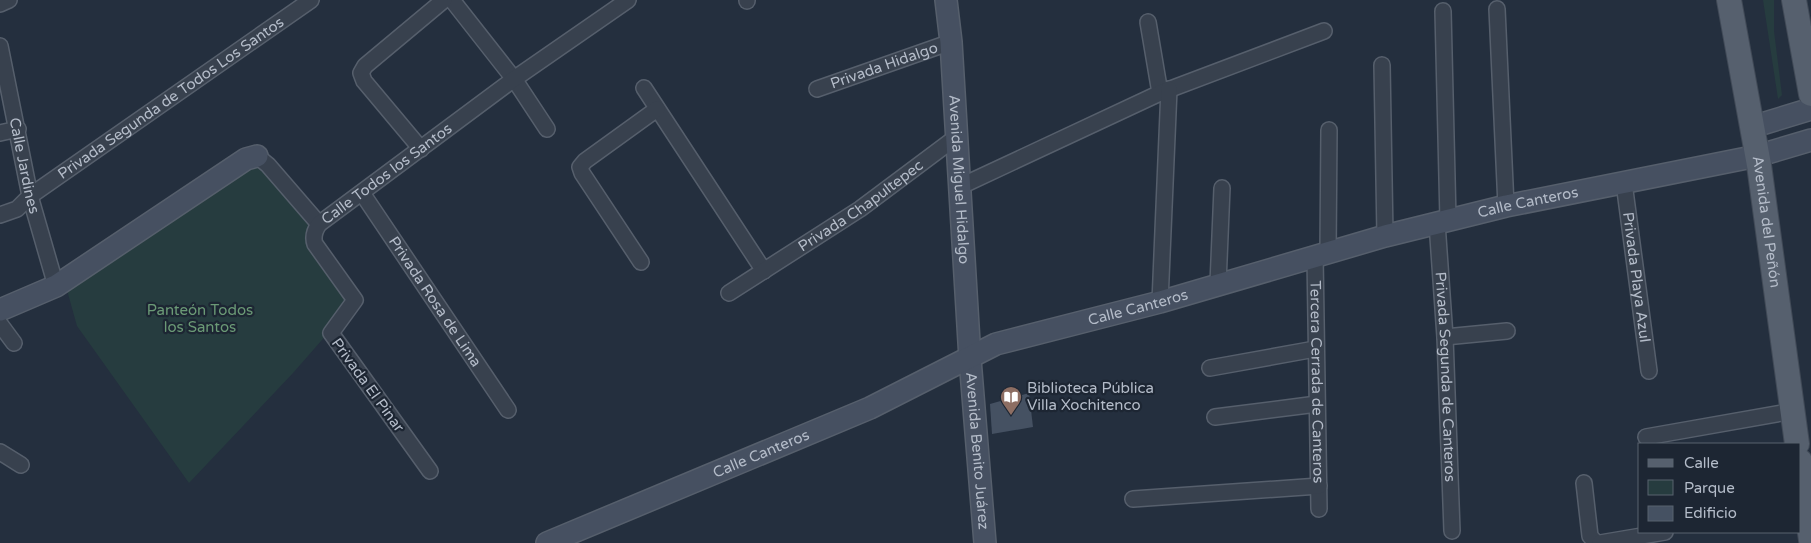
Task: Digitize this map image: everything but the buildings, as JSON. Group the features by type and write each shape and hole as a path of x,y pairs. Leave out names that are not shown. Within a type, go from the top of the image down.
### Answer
{"main road":[{"name":"Avenida del Peñón","path":"1729,0 1757,156 1797,443"},
{"path":"1794,0 1811,94"},
{"path":"1801,473 1804,508 1811,540"}],"street":[{"path":"0,4 9,0"},
{"name":"Privada Segunda de Todos Los Santos","path":"0,215 17,209 30,196 311,0"},
{"path":"421,150 364,81 360,73 365,66 444,0"},
{"path":"452,0 514,80 547,129"},
{"name":"Calle Todos los Santos","path":"0,310 56,286 246,159 257,156 268,165 319,224 514,80 628,0"},
{"name":"Avenida Miguel Hidalgo","path":"946,0 951,42 955,138 970,359"},
{"path":"1497,9 1506,206"},
{"name":"Privada Segunda de Canteros","path":"1443,11 1443,222 1452,531"},
{"path":"1148,22 1164,91 1160,302"},
{"path":"959,187 1164,91 1324,32"},
{"name":"Privada Hidalgo","path":"817,89 951,42"},
{"name":"Calle Jardines","path":"0,46 30,196 56,286"},
{"path":"1382,65 1386,236"},
{"path":"644,88 764,271"},
{"path":"641,262 582,173 580,167 584,161 657,109"},
{"path":"1752,127 1811,109"},
{"path":"0,133 18,129"},
{"name":"Tercera Cerrada de Canteros","path":"1320,509 1316,350 1329,130"},
{"name":"Privada Chapultepec","path":"729,293 860,209 955,138"},
{"name":"Calle Canteros","path":"547,543 870,408 970,359 996,344 1160,302 1386,236 1506,206 1757,156 1811,140"},
{"name":"Privada Playa Azul","path":"1624,183 1649,371"},
{"path":"1218,284 1222,188"},
{"name":"Privada Rosa de Lima","path":"362,193 508,410"},
{"name":"Privada El Pinar","path":"319,224 314,235 315,244 355,300 331,333 430,471"},
{"path":"0,324 14,343"},
{"path":"1445,337 1507,331"},
{"path":"1210,368 1316,350"},
{"name":"Avenida Benito Juárez","path":"970,359 985,543"},
{"path":"1215,417 1317,404"},
{"path":"1646,437 1793,411"},
{"path":"0,452 21,465"},
{"path":"1584,483 1590,536 1598,543 1659,533"},
{"path":"1133,499 1319,486"}],"green space":[{"path":"1763,0 1774,0 1774,31 1782,95 1778,99"},
{"name":"Panteón Todos los Santos","path":"257,156 319,224 323,239 357,300 293,373 189,483 77,326 65,283"}],"place":[{"name":"Biblioteca Pública Villa Xochitenco","path":"1011,416"}]}
